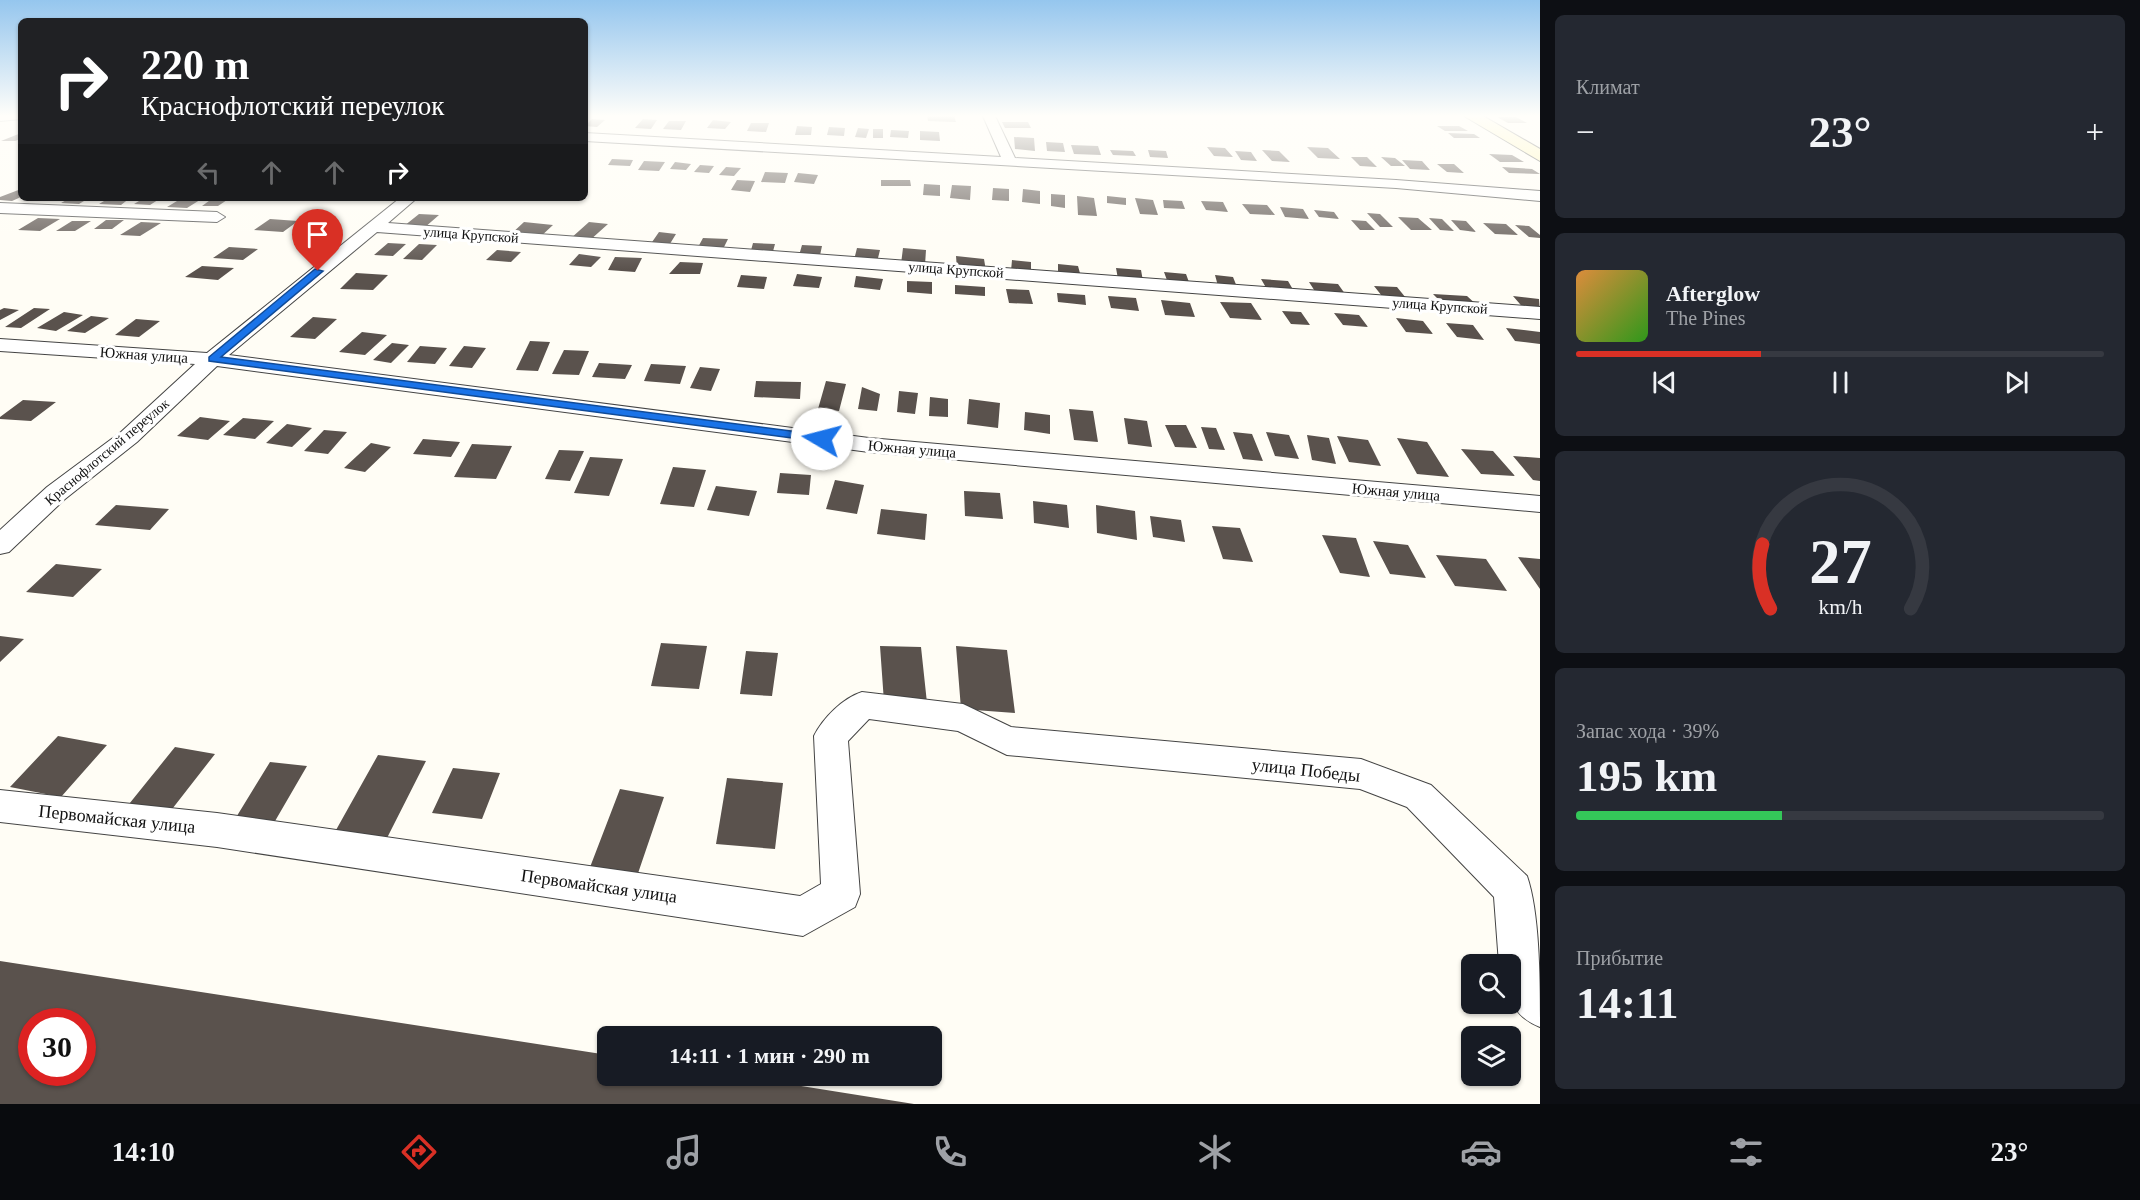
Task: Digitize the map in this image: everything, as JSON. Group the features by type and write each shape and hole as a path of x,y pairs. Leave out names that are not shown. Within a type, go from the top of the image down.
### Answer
{"street":[{"path":"1119,168 1396,184 1540,196"},
{"name":"Краснофлотский переулок","path":"0,545 56,493 129,437 212,359 405,201"},
{"path":"0,208 217,217"},
{"name":"улица Крупской","path":"372,227 1540,313"},
{"name":"Южная улица","path":"0,345 212,359 868,445 1540,504"},
{"name":"Первомайская улица","path":"0,806 217,830 803,916 841,894 831,736 862,705 963,718 1007,741"},
{"name":"улица Победы","path":"1007,741 1361,774 1419,796 1513,889 1521,980 1540,1006"}],"building":[{"path":"640,168 661,168 659,171 638,170"},
{"path":"671,168 688,168 686,170 670,169"},
{"path":"698,168 713,168 709,173 694,172"},
{"path":"726,168 741,168 734,176 719,175"},
{"path":"1409,168 1428,168 1430,170"},
{"path":"1441,168 1458,168 1464,173 1447,172"},
{"path":"1503,168 1532,169 1540,174 1509,173"},
{"path":"765,172 788,173 785,183 761,182"},
{"path":"798,173 818,175 814,184 794,182"},
{"path":"737,180 755,181 750,192 731,190"},
{"path":"881,180 910,180 911,186 881,186"},
{"path":"924,184 940,185 940,196 923,195"},
{"path":"952,185 971,186 970,200 950,198"},
{"path":"993,188 1009,189 1009,201 992,200"},
{"path":"1023,189 1040,191 1040,204 1022,202"},
{"path":"18,190 18,198 12,201 0,200 0,197"},
{"path":"1051,194 1065,195 1065,208 1051,206"},
{"path":"1077,196 1094,198 1097,216 1078,215"},
{"path":"1107,196 1126,198 1126,205 1107,203"},
{"path":"1135,198 1153,200 1158,215 1140,214"},
{"path":"1163,200 1182,201 1185,209 1164,208"},
{"path":"65,201 84,201 79,204 61,203"},
{"path":"104,201 126,201 121,205 99,204"},
{"path":"139,201 156,201 150,205 134,204"},
{"path":"177,201 198,201 187,208 167,207"},
{"path":"209,201 226,201 218,206 202,206"},
{"path":"1201,201 1223,202 1228,212 1206,210"},
{"path":"1242,204 1267,205 1275,215 1250,214"},
{"path":"1280,207 1303,209 1309,219 1285,217"},
{"path":"1314,210 1334,212 1339,219 1319,217"},
{"path":"1367,213 1380,214 1393,227 1380,227"},
{"path":"419,214 439,215 424,228 404,226"},
{"path":"1398,217 1418,218 1432,230 1411,230"},
{"path":"38,218 60,219 40,231 18,230"},
{"path":"1429,218 1442,219 1454,231 1440,230"},
{"path":"270,219 298,221 283,232 254,230"},
{"path":"106,220 124,220 112,229 94,229"},
{"path":"1351,220 1366,221 1375,230 1360,230"},
{"path":"1451,220 1466,221 1476,232 1460,230"},
{"path":"72,221 91,221 75,231 56,231"},
{"path":"141,222 161,223 140,236 120,235"},
{"path":"524,222 553,225 539,238 510,235"},
{"path":"589,222 608,224 589,241 570,239"},
{"path":"1483,223 1506,224 1518,235 1495,234"},
{"path":"1515,225 1529,226 1540,235 1540,238 1529,237"},
{"path":"659,232 676,234 668,247 650,245"},
{"path":"703,238 728,239 722,251 697,249"},
{"path":"388,243 406,244 393,256 374,255"},
{"path":"753,243 775,244 772,255 750,254"},
{"path":"419,244 437,245 422,260 403,259"},
{"path":"802,245 822,246 819,260 798,259"},
{"path":"229,247 258,249 243,260 213,258"},
{"path":"857,248 880,250 877,262 854,260"},
{"path":"903,248 926,250 925,265 901,264"},
{"path":"497,250 521,252 511,262 486,260"},
{"path":"579,254 601,257 591,267 569,265"},
{"path":"956,256 984,259 986,271 957,270"},
{"path":"615,257 642,258 635,272 608,270"},
{"path":"1012,260 1031,262 1031,273 1011,271"},
{"path":"680,262 703,263 700,274 669,274"},
{"path":"1058,264 1078,266 1081,277 1058,275"},
{"path":"202,266 234,268 218,280 185,277"},
{"path":"1116,268 1141,270 1143,281 1118,279"},
{"path":"1164,272 1186,274 1190,285 1168,283"},
{"path":"356,273 388,275 373,290 340,289"},
{"path":"797,274 822,277 819,288 793,286"},
{"path":"741,275 767,277 764,289 737,287"},
{"path":"1215,275 1233,277 1237,287 1218,286"},
{"path":"856,276 883,279 880,290 854,287"},
{"path":"1261,279 1288,281 1295,293 1268,291"},
{"path":"907,281 932,282 932,294 907,292"},
{"path":"1309,282 1338,284 1348,298 1318,296"},
{"path":"955,285 985,287 985,296 955,294"},
{"path":"1374,286 1397,287 1410,303 1386,301"},
{"path":"1006,289 1029,290 1033,304 1009,303"},
{"path":"1057,293 1085,295 1086,305 1058,302"},
{"path":"1433,294 1467,296 1479,307 1445,306"},
{"path":"1108,296 1136,298 1139,311 1111,308"},
{"path":"1513,296 1539,299 1540,313 1526,311"},
{"path":"1161,300 1190,303 1195,317 1165,315"},
{"path":"1220,302 1251,303 1262,320 1230,318"},
{"path":"4,308 19,310 0,320 0,310"},
{"path":"34,308 50,309 21,328 5,327"},
{"path":"1282,311 1301,312 1310,325 1291,324"},
{"path":"64,312 83,315 56,331 37,328"},
{"path":"1334,313 1359,315 1368,327 1343,325"},
{"path":"91,316 109,318 85,333 67,331"},
{"path":"313,317 337,319 315,339 290,337"},
{"path":"1396,318 1423,321 1433,334 1406,332"},
{"path":"136,319 160,321 139,337 115,335"},
{"path":"1446,323 1473,325 1484,340 1457,337"},
{"path":"1506,328 1540,332 1540,344 1515,341"},
{"path":"362,332 387,335 365,355 339,352"},
{"path":"530,341 550,342 538,371 516,370"},
{"path":"392,343 409,345 391,363 373,360"},
{"path":"420,346 447,348 435,364 407,362"},
{"path":"464,346 486,348 472,368 449,366"},
{"path":"564,350 589,351 579,375 552,374"},
{"path":"599,363 632,365 625,379 592,377"},
{"path":"651,364 686,366 680,384 644,381"},
{"path":"700,367 720,369 711,391 690,388"},
{"path":"756,381 801,382 800,399 754,397"},
{"path":"826,381 846,384 839,411 818,409"},
{"path":"862,387 880,394 877,411 858,409"},
{"path":"899,391 918,393 915,414 897,412"},
{"path":"930,397 948,399 948,417 929,416"},
{"path":"969,399 1000,403 998,428 967,424"},
{"path":"23,400 56,402 31,421 0,419"},
{"path":"1069,409 1093,411 1098,442 1074,440"},
{"path":"1025,412 1050,415 1050,434 1024,430"},
{"path":"200,417 230,421 208,440 177,436"},
{"path":"243,418 274,421 255,439 223,435"},
{"path":"1124,418 1147,421 1152,447 1128,444"},
{"path":"287,424 312,428 292,447 266,443"},
{"path":"1165,425 1186,425 1197,448 1175,447"},
{"path":"1201,427 1216,428 1225,450 1209,449"},
{"path":"324,430 347,432 328,454 304,451"},
{"path":"1233,432 1252,434 1263,461 1243,459"},
{"path":"1266,432 1289,435 1299,459 1275,456"},
{"path":"1307,435 1329,438 1336,464 1312,460"},
{"path":"1337,436 1368,440 1381,466 1349,462"},
{"path":"1397,438 1427,442 1449,477 1417,474"},
{"path":"423,439 460,442 451,457 413,454"},
{"path":"371,443 391,447 365,472 344,468"},
{"path":"472,444 512,446 496,479 454,477"},
{"path":"1461,449 1493,451 1515,476 1481,474"},
{"path":"559,450 584,451 570,481 545,479"},
{"path":"1513,456 1540,458 1540,481 1533,480"},
{"path":"590,457 623,459 609,496 574,493"},
{"path":"673,467 706,470 694,507 660,504"},
{"path":"780,473 811,475 809,495 777,493"},
{"path":"835,480 864,485 857,514 826,509"},
{"path":"716,486 757,491 749,516 707,510"},
{"path":"964,491 1000,493 1003,519 965,516"},
{"path":"1033,501 1067,505 1069,528 1034,523"},
{"path":"116,505 169,509 150,530 95,525"},
{"path":"1096,505 1135,511 1137,540 1097,533"},
{"path":"881,509 927,514 925,540 877,534"},
{"path":"1150,516 1181,520 1185,542 1153,537"},
{"path":"1212,526 1240,528 1253,562 1223,559"},
{"path":"1322,535 1356,538 1370,577 1340,573"},
{"path":"1373,541 1408,545 1426,578 1390,574"},
{"path":"1436,555 1486,559 1507,591 1455,586"},
{"path":"1518,557 1540,559 1540,589"},
{"path":"56,564 102,569 73,597 26,592"},
{"path":"0,636 24,639 0,662"},
{"path":"661,643 707,646 699,689 651,686"},
{"path":"880,646 921,647 927,703 884,702"},
{"path":"956,646 1007,650 1015,713 961,709"},
{"path":"746,651 778,653 772,696 740,694"},
{"path":"58,736 107,745 61,797 10,787"},
{"path":"175,747 215,754 162,822 121,814"},
{"path":"378,755 426,761 387,838 336,830"},
{"path":"270,762 307,766 271,828 232,824"},
{"path":"453,768 500,773 482,819 432,813"},
{"path":"727,778 783,783 775,849 716,844"},
{"path":"620,789 664,797 634,885 587,875"},
{"path":"0,961 597,1053 597,1086 802,1086 914,1104 0,1104"}],"route":[{"path":"318,271 212,359 822,439"}]}
